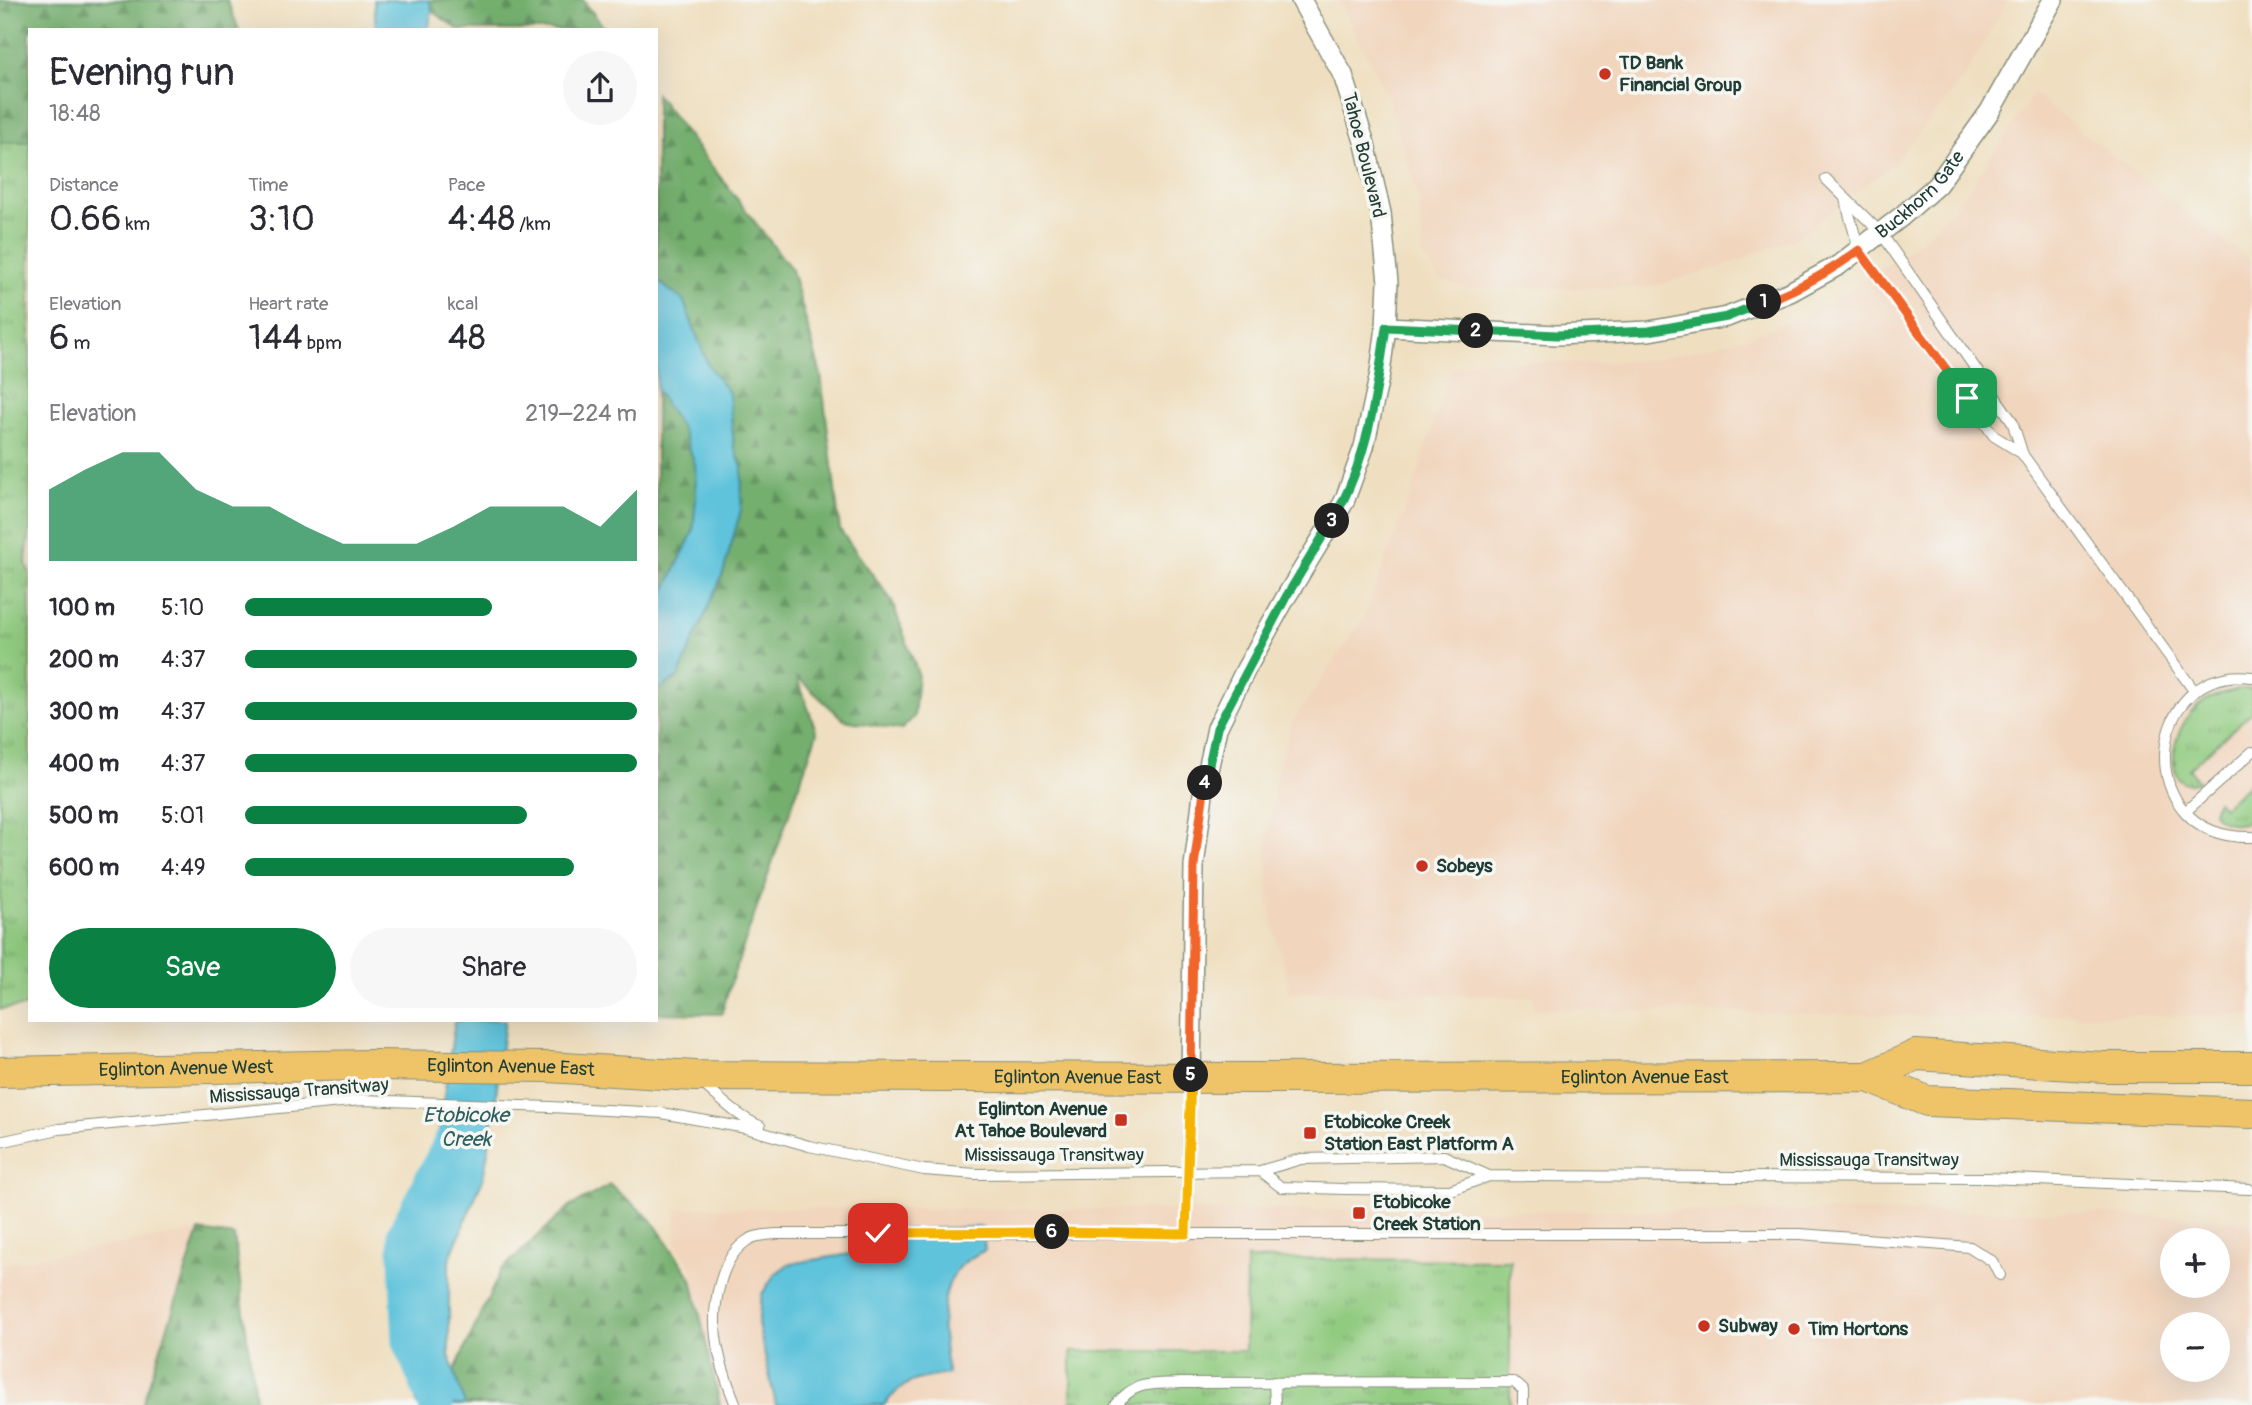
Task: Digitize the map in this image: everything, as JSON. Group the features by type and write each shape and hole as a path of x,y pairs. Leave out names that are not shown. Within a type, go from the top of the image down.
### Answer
{"main road":[{"name":"Eglinton Avenue East","path":"1868,1077 1916,1055 2104,1067 2252,1068"},
{"name":"Eglinton Avenue East","path":"372,1065 548,1066 695,1076 1868,1077 1927,1101 2252,1113"},
{"name":"Eglinton Avenue West","path":"0,1072 372,1065"}],"street":[{"name":"Tahoe Boulevard","path":"1191,1078 1194,866 1203,794 1217,728 1286,597 1344,502 1364,447 1380,373 1386,327 1388,282 1381,213 1365,144 1343,75 1301,0"},
{"name":"Buckhorn Gate","path":"1386,327 1557,335 1649,331 1727,317 1790,292 1839,265 1937,185 1990,111 2053,0"}],"lane":[{"path":"1826,179 1881,233 2012,421 2023,455 2195,692"},
{"path":"1844,199 1859,250 1994,436 2023,455"},
{"path":"2252,677 2217,680 2195,692 2176,712 2166,736 2163,763 2170,789 2185,812 2207,829 2234,837 2252,837"},
{"path":"2185,812 2252,752"},
{"name":"Mississauga Transitway","path":"695,1076 723,1102 751,1122 809,1146"},
{"path":"1186,1234 1191,1078"},
{"name":"Mississauga Transitway","path":"0,1142 59,1129 362,1100 661,1113 746,1128 809,1146 924,1170 976,1174 1260,1171 1301,1159 1444,1156 1489,1176"},
{"name":"Mississauga Transitway","path":"1260,1171 1281,1187 1343,1189 1450,1190 1489,1176 1987,1178 2249,1189"},
{"path":"736,1405 724,1375 716,1335 718,1296 724,1269 736,1249 751,1237 790,1233 1800,1234 1970,1247 1992,1261 2000,1275"},
{"path":"1274,1382 1275,1405"},
{"path":"1115,1405 1126,1392 1140,1386 1274,1382 1514,1382 1523,1390 1522,1405"}],"shaded area":[{"path":"1339,0 2008,0 1962,81 1893,164 1795,239 1722,267 1647,288 1467,288 1440,280 1423,256 1419,200 1388,97"},
{"path":"2033,94 2252,262 2252,1015 1936,1016 1534,1009 1533,997 1290,991 1268,903 1267,838 1277,773 1291,724 1363,619 1412,492 1450,370 1473,361 1581,363 1652,360 1745,338 1795,319 1853,289 1926,236 1952,210 1974,182"},
{"path":"675,1208 2069,1212 2252,1221 2252,1405 707,1405 683,1306 693,1271 677,1244"},
{"path":"199,1231 142,1405 0,1405 0,1264"}],"green space":[{"path":"0,0 227,0 238,28 28,28 28,141 0,143"},
{"path":"429,0 583,0 604,28 456,28 432,11"},
{"path":"658,97 792,270 821,375 840,530 892,601 918,674 914,717 901,730 844,720 797,677 817,733 722,1014 658,1013 658,690 678,677 723,573 741,510 742,468 734,447 729,393 708,365 683,300 658,281"},
{"path":"28,141 28,1006 0,1009 0,143"},
{"path":"658,393 682,429 695,464 696,498 693,532 658,601"},
{"path":"2239,689 2252,689 2252,712 2189,769 2199,781 2184,782 2176,772 2174,757 2176,742 2185,722 2204,702"},
{"path":"2252,781 2252,823 2224,822 2216,816 2213,811 2217,801 2223,807"},
{"path":"610,1185 651,1219 692,1279 720,1405 465,1405 454,1372 501,1270 569,1207"},
{"path":"199,1231 234,1236 256,1405 142,1405"},
{"path":"1246,1259 1510,1260 1510,1405 1081,1405 1081,1401 1071,1401 1071,1351 1245,1351"}],"water":[{"path":"374,0 429,0 432,11 428,28 376,28"},
{"path":"658,281 683,300 708,365 729,393 734,447 742,468 741,510 723,573 678,677 658,690 658,601 693,532 695,464 682,429 658,393"},
{"name":"Etobicoke Creek","path":"455,1022 505,1022 492,1129 483,1178 449,1260 449,1355 465,1405 417,1405 406,1344 416,1238 433,1173"},
{"path":"982,1227 985,1250 955,1272 945,1296 942,1322 948,1374 905,1385 884,1405 776,1405 758,1324 762,1294 775,1274 789,1264 875,1250 893,1242 898,1230"}],"waterway":[{"name":"Etobicoke Creek","path":"436,1405 410,1341 405,1233 453,1139"}],"place":[{"name":"TD Bank Financial Group","path":"1605,74"},
{"name":"Sobeys","path":"1422,866"},
{"name":"Eglinton Avenue At Tahoe Boulevard","path":"1121,1120"},
{"name":"Etobicoke Creek Station East Platform A","path":"1310,1133"},
{"name":"Etobicoke Creek Station","path":"1359,1213"},
{"name":"Subway","path":"1704,1326"},
{"name":"Tim Hortons","path":"1794,1329"}],"route":[{"path":"878,1233 1186,1234 1194,866 1203,794 1217,728 1286,597 1344,502 1364,447 1380,373 1386,327 1557,335 1649,331 1727,317 1790,292 1839,265 1859,250 1967,398"}]}
